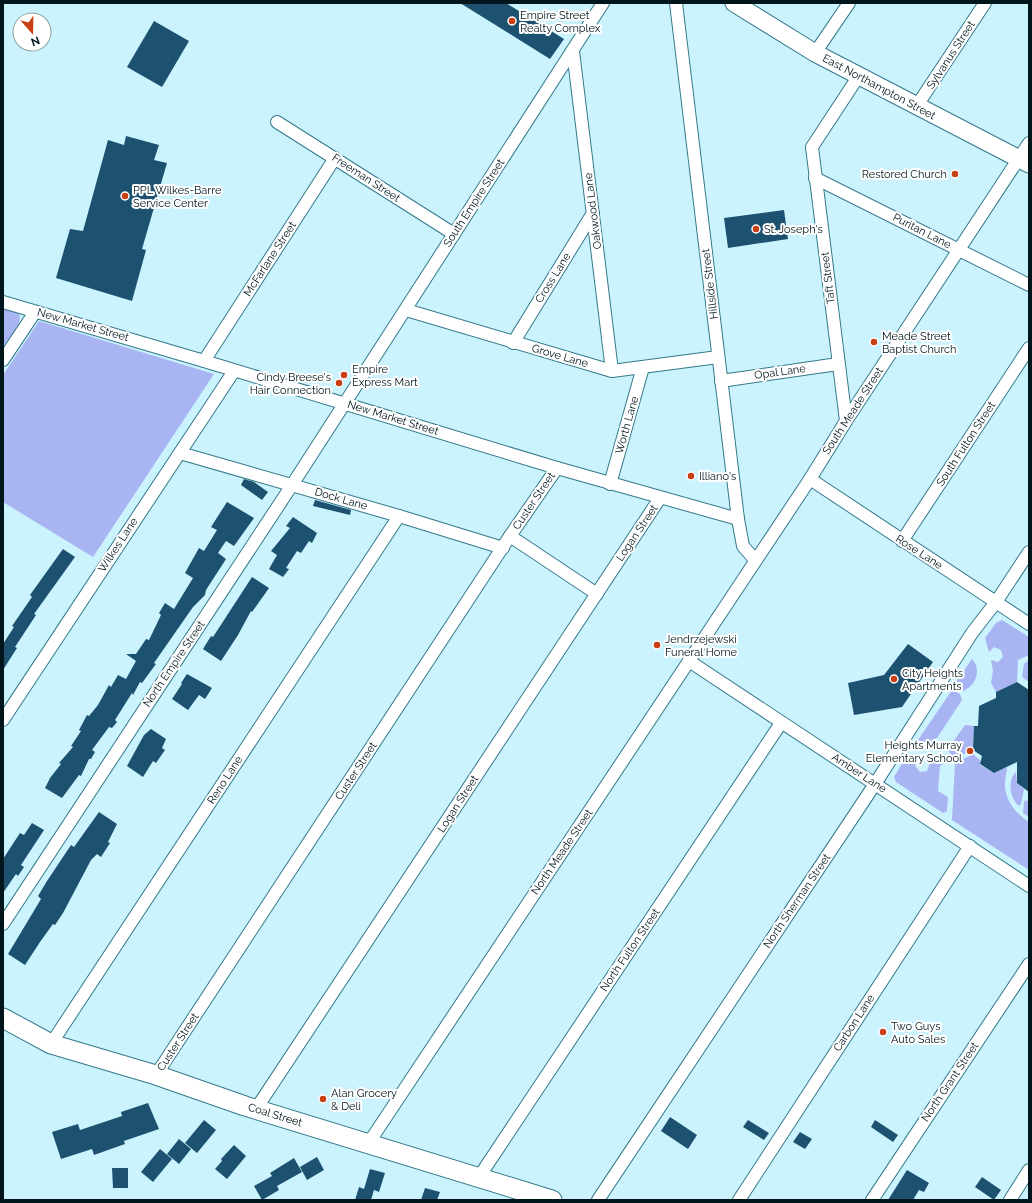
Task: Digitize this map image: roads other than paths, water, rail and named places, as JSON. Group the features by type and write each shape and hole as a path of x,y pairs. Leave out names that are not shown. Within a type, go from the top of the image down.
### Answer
{"main road":[{"name":"East Northampton Street","path":"734,3 815,53 858,77 1024,161"},
{"name":"Coal Street","path":"3,1018 51,1044 156,1075 256,1109 552,1200"}],"street":[{"name":"South Empire Street","path":"346,404 603,3"},
{"name":"Hillside Street","path":"676,3 738,519 743,546 755,560"},
{"path":"815,53 849,3"},
{"name":"Sylvanus Street","path":"916,107 985,3"},
{"name":"Oakwood Lane","path":"573,52 612,371"},
{"name":"Taft Street","path":"846,421 812,147 858,77"},
{"name":"Freeman Street","path":"277,122 454,234"},
{"name":"South Meade Street","path":"755,560 810,479 846,421 959,250 1024,161 1029,143"},
{"name":"McFarlane Street","path":"204,361 335,158"},
{"name":"Puritan Lane","path":"815,178 1029,285"},
{"name":"Cross Lane","path":"512,343 593,213"},
{"name":"New Market Street","path":"3,302 204,361 610,484 738,519"},
{"name":"Grove Lane","path":"406,310 512,343 612,371 718,357"},
{"path":"3,360 36,312"},
{"name":"South Fulton Street","path":"902,541 1029,348"},
{"name":"Opal Lane","path":"721,380 838,364"},
{"name":"Worth Lane","path":"610,484 643,367"},
{"name":"Wilkes Lane","path":"3,720 234,371"},
{"name":"North Empire Street","path":"3,924 346,404"},
{"name":"Dock Lane","path":"180,452 503,548"},
{"name":"Custer Street","path":"156,1075 510,536 557,468"},
{"name":"Rose Lane","path":"810,479 1029,624"},
{"name":"Logan Street","path":"256,1109 660,498"},
{"name":"Reno Lane","path":"51,1044 399,516"},
{"path":"510,536 597,594"},
{"name":"North Sherman Street","path":"598,1200 875,784 972,634 996,602 1029,552"},
{"name":"North Meade Street","path":"368,1144 755,560"},
{"name":"Amber Lane","path":"689,661 1029,886"},
{"name":"North Fulton Street","path":"479,1177 781,723"},
{"name":"Carbon Lane","path":"739,1200 970,846"},
{"name":"North Grant Street","path":"872,1200 1029,964"},
{"path":"1010,1200 1029,1170"}],"place":[{"name":"Empire Street Realty Complex","path":"512,21"},
{"name":"Restored Church","path":"955,174"},
{"name":"PPL Wilkes-Barre Service Center","path":"125,196"},
{"name":"St. Joseph's","path":"756,229"},
{"name":"Meade Street Baptist Church","path":"874,342"},
{"name":"Empire Express Mart","path":"344,375"},
{"name":"Cindy Breese's Hair Connection","path":"339,383"},
{"name":"Illiano's","path":"691,476"},
{"name":"Jendrzejewski Funeral Home","path":"657,645"},
{"name":"City Heights Apartments","path":"894,679"},
{"name":"Heights Murray Elementary School","path":"970,751"},
{"name":"Two Guys Auto Sales","path":"883,1032"},
{"name":"Alan Grocery & Deli","path":"323,1099"}]}
